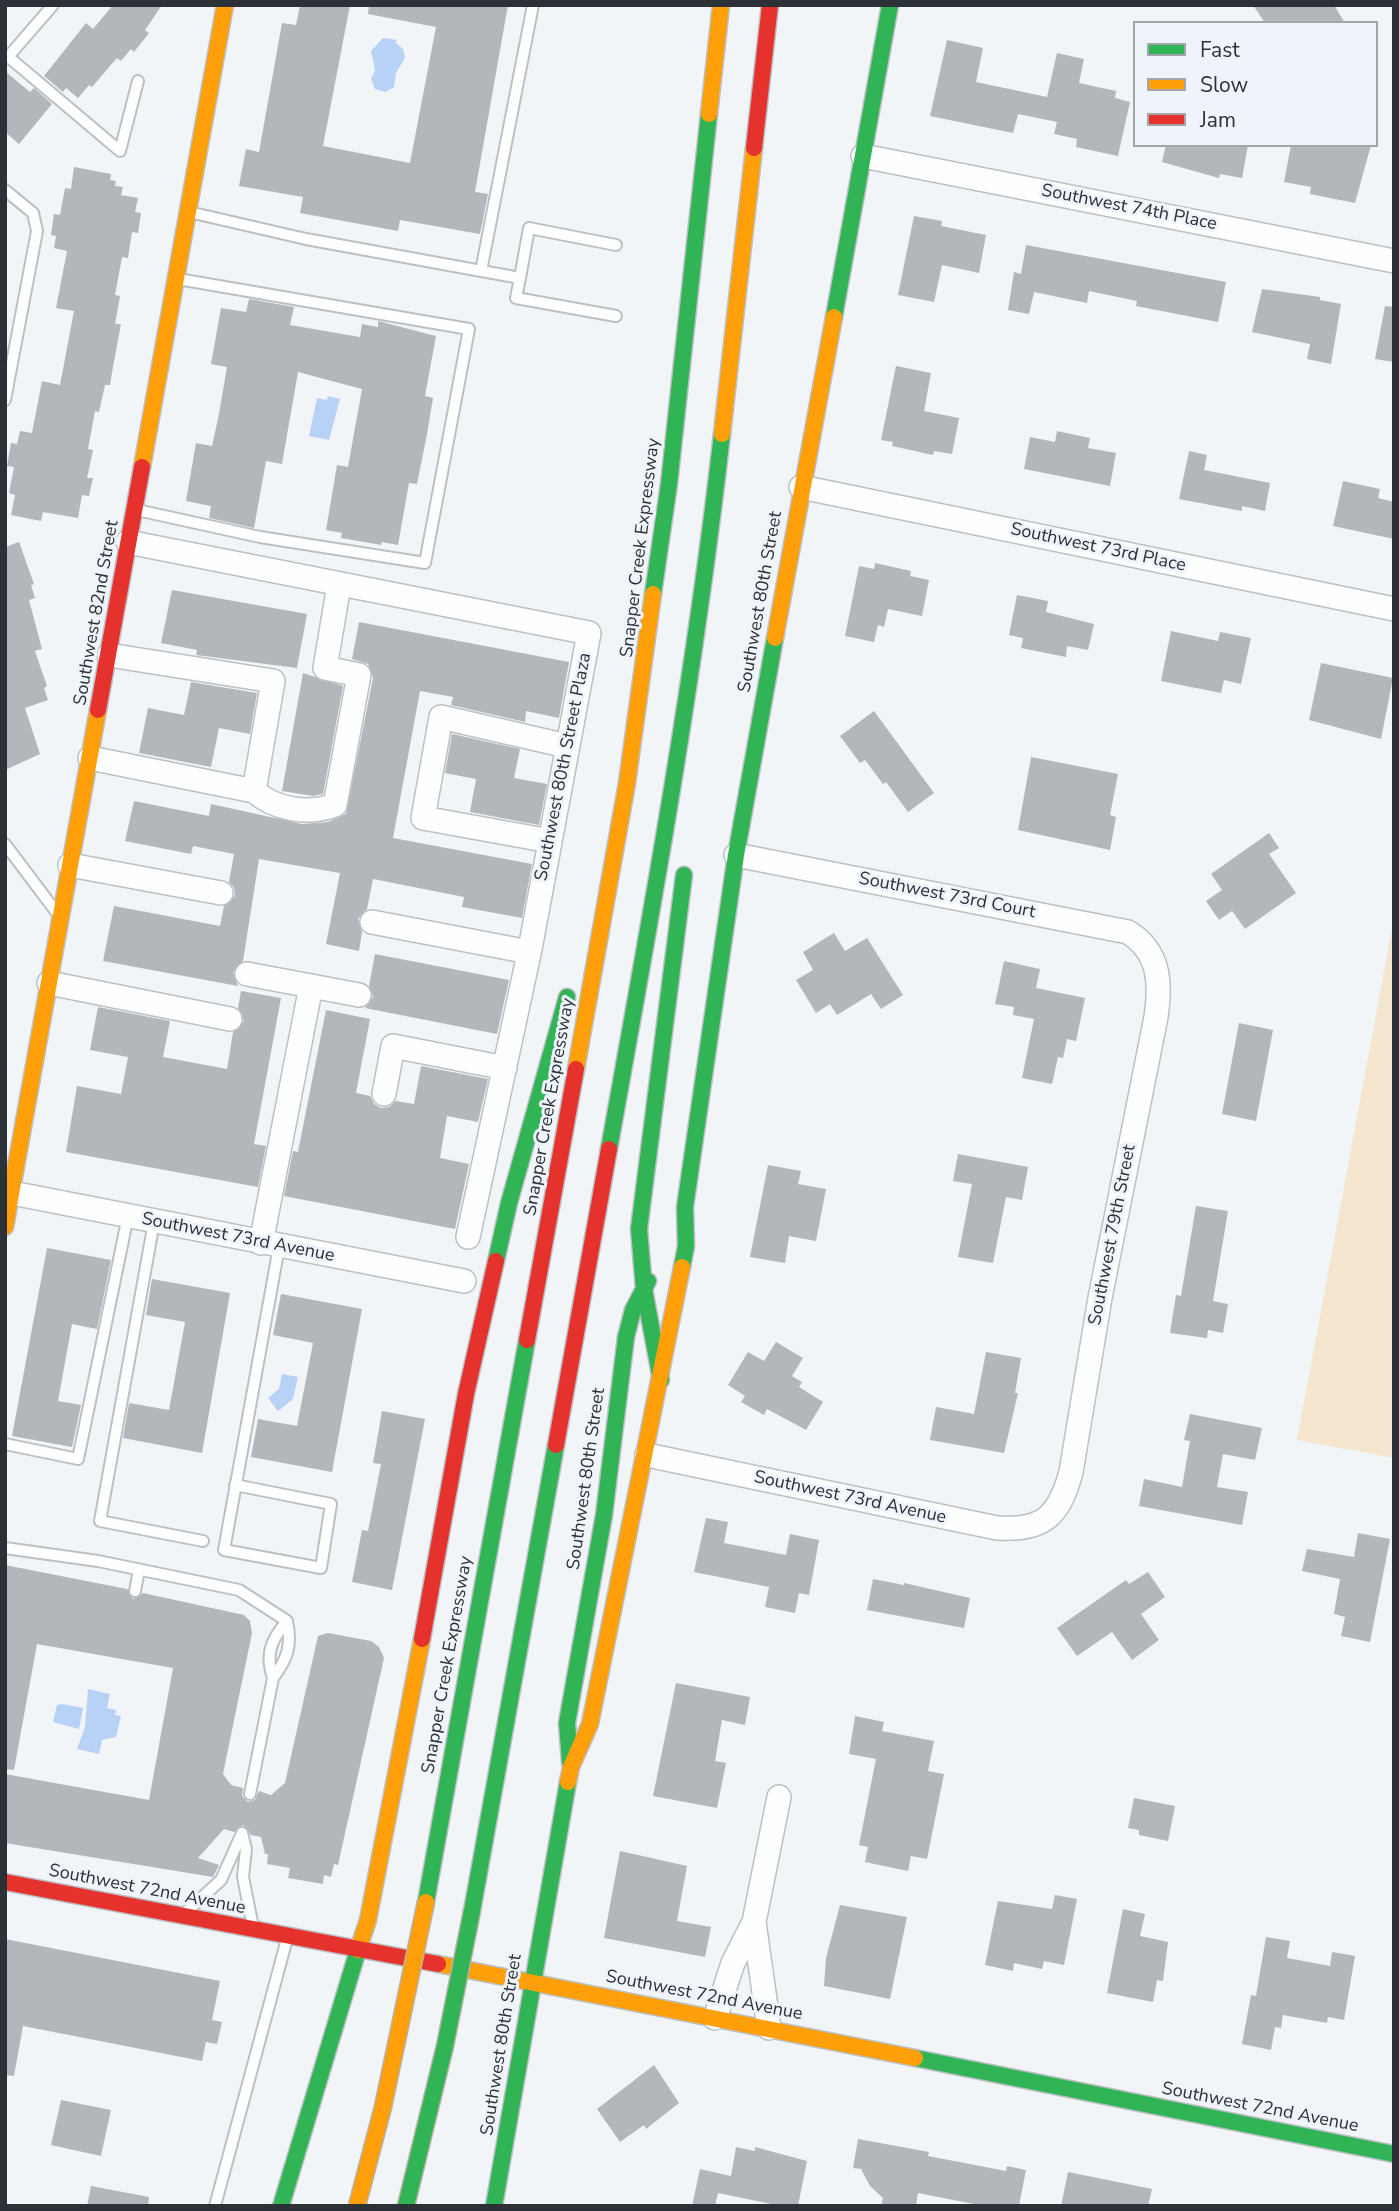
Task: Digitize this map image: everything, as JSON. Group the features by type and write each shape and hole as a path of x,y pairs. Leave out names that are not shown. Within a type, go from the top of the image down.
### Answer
{"main road":[{"name":"Southwest 82nd Street","path":"5,1227 12,1194 13,1142 49,983 225,5"},
{"name":"Snapper Creek Expressway","path":"357,2206 389,2080 426,1902 627,783 669,484 721,5"},
{"path":"406,2206 442,2060 472,1911 652,911 697,638 769,5"},
{"name":"Southwest 80th Street","path":"494,2206 571,1767 590,1724 661,1380 685,1246 685,1207 736,855 890,5"},
{"path":"697,638 705,674"},
{"path":"579,953 627,783"},
{"path":"661,1380 644,1290 639,1247 640,1212 686,855"},
{"path":"281,2206 368,1920 397,1778 466,1394 509,1203 572,980"},
{"name":"Southwest 80th Street","path":"671,1236 685,1207"},
{"name":"Southwest 80th Street","path":"571,1767 567,1723 604,1515 626,1337 633,1310 660,1259"},
{"name":"Southwest 72nd Avenue","path":"5,1882 769,2028 1394,2154"}],"street":[{"name":"Southwest 74th Place","path":"863,156 1394,261"},
{"name":"Southwest 73rd Place","path":"801,487 1394,609"},
{"name":"Southwest 80th Street Plaza","path":"128,542 589,634 529,952 468,1237"},
{"path":"90,758 254,791 270,803 292,808 324,808 335,805 359,675 326,668 339,585"},
{"path":"109,654 273,681 254,791"},
{"path":"550,841 423,818 441,717 567,746"},
{"name":"Southwest 73rd Court","path":"736,855 1115,928 1138,939 1150,952"},
{"path":"71,865 221,893"},
{"path":"372,922 529,952"},
{"name":"Southwest 79th Street","path":"1051,1516 1064,1496 1073,1464 1100,1298 1156,1017 1158,976 1150,952"},
{"path":"247,974 359,995"},
{"path":"49,983 230,1019"},
{"path":"270,1245 311,986"},
{"path":"384,1094 393,1046 505,1068"},
{"name":"Southwest 73rd Avenue","path":"12,1194 464,1281"},
{"name":"Southwest 73rd Avenue","path":"647,1455 997,1528 1028,1527 1051,1516"},
{"path":"715,2018 733,1963 754,1923 779,1797"},
{"path":"754,1923 769,2028"},
{"path":"733,1963 761,1970"}],"lane":[{"path":"53,5 7,55 120,151 138,81"},
{"path":"481,271 533,5"},
{"path":"5,190 33,213 37,231 5,400"},
{"path":"187,212 263,230 520,278"},
{"path":"616,245 529,228 516,298 616,316"},
{"path":"135,509 260,537 425,563 469,329 175,278"},
{"path":"5,844 61,918"},
{"path":"5,1444 78,1459 128,1216"},
{"path":"154,1222 100,1521 203,1542"},
{"path":"235,1485 331,1504 321,1568 224,1550 270,1245"},
{"path":"5,1548 239,1590 287,1621 292,1643 283,1665 273,1678 250,1794"},
{"path":"135,1591 139,1570"},
{"path":"273,1678 268,1664 270,1644 287,1621"},
{"path":"181,1916 221,1880 242,1833 246,1849 243,1877 254,1930"},
{"path":"215,2206 287,1936"}],"shaded area":[{"path":"1394,918 1394,1458 1297,1440"}],"water":[{"path":"383,38 397,40 395,42 403,49 405,58 396,73 394,87 385,92 375,89 371,79 375,70 371,51"},
{"path":"328,396 340,399 329,440 309,436 317,398 327,400"},
{"path":"282,1374 298,1377 293,1399 278,1411 268,1398 279,1389"},
{"path":"88,1689 110,1694 107,1708 116,1710 115,1715 121,1716 116,1737 102,1740 99,1754 77,1749 85,1727"},
{"path":"57,1705 83,1708 79,1729 53,1722"}],"building":[{"path":"113,5 162,5 145,30 149,33 134,52 131,49 121,61 117,58 92,87 89,85 78,98 66,88 63,92 44,76 86,23 93,29"},
{"path":"300,5 350,5 323,146 410,163 436,27 368,14 369,5 508,5 475,192 488,194 480,234 400,220 398,231 300,213 303,197 239,186 246,149 259,152 282,23 296,25"},
{"path":"1253,5 1334,5 1344,21 1264,21"},
{"path":"947,40 983,48 976,82 1047,97 1057,53 1084,59 1079,83 1116,91 1115,98 1130,102 1118,156 1076,147 1077,139 1054,134 1057,122 1018,114 1013,133 930,116"},
{"path":"5,71 30,92 34,88 52,104 19,144 5,132"},
{"path":"1166,147 1248,147 1242,178 1220,174 1219,178 1162,162"},
{"path":"1291,147 1370,147 1355,203 1310,194 1311,187 1284,182"},
{"path":"74,167 111,174 110,180 116,181 115,186 123,187 121,195 138,198 135,212 141,213 138,233 132,232 128,258 122,257 115,295 120,296 115,324 121,324 110,385 105,385 99,412 95,411 88,449 93,450 87,478 93,478 89,496 82,495 78,518 43,512 41,521 11,515 15,495 9,493 14,467 7,466 11,443 17,444 20,431 32,433 42,381 60,385 74,311 56,308 67,251 54,248 56,236 51,235 54,214 60,215 65,188 71,189"},
{"path":"914,216 942,221 941,226 986,235 979,273 942,265 934,302 898,295"},
{"path":"1026,245 1226,282 1218,322 1136,306 1137,301 1089,291 1087,303 1034,292 1029,314 1008,310 1014,272 1021,274"},
{"path":"1262,289 1320,297 1320,300 1341,304 1331,364 1307,359 1310,344 1252,332"},
{"path":"249,299 294,307 290,325 360,337 362,324 378,327 378,321 436,336 425,396 433,398 427,434 417,484 409,483 398,545 341,538 342,533 326,530 337,465 348,467 362,389 298,372 282,464 266,461 254,528 209,518 211,506 186,501 196,443 212,446 219,414 227,367 211,364 221,308 246,312"},
{"path":"1385,306 1394,307 1394,362 1375,359"},
{"path":"896,366 931,373 924,411 959,418 952,454 934,451 933,455 892,446 893,442 881,440"},
{"path":"1057,431 1090,438 1088,448 1116,453 1110,486 1024,469 1030,437 1055,442"},
{"path":"1189,451 1207,455 1204,470 1270,483 1265,511 1242,506 1242,511 1179,499"},
{"path":"1343,481 1380,489 1378,498 1394,502 1394,539 1333,526"},
{"path":"19,542 34,584 31,585 35,598 29,600 42,649 35,651 47,686 44,688 48,700 25,708 40,754 5,770 5,547"},
{"path":"875,563 911,571 910,576 929,580 922,616 888,609 884,627 878,625 874,642 845,636 859,566 874,569"},
{"path":"172,590 307,614 297,668 196,655 197,650 161,643"},
{"path":"1017,595 1048,601 1046,612 1094,624 1088,650 1067,646 1066,657 1021,648 1023,638 1009,635"},
{"path":"359,622 569,662 559,718 526,711 525,722 451,705 453,697 420,691 393,838 532,864 522,918 462,907 464,897 373,879 367,909 358,919 362,932 359,951 326,944 340,873 259,859 243,961 233,972 238,986 103,961 114,906 220,926 224,906 235,896 234,888 229,882 234,854 193,846 191,854 125,841 134,801 209,816 211,804 302,824 328,822 346,814 373,678 368,664 352,659"},
{"path":"1171,631 1218,641 1220,632 1251,638 1241,684 1224,680 1221,693 1161,681"},
{"path":"1321,663 1393,678 1381,739 1309,720"},
{"path":"303,673 343,686 323,794 313,796 282,791"},
{"path":"191,682 257,693 250,734 219,728 211,767 139,753 148,708 184,715"},
{"path":"874,711 934,793 908,812 886,782 883,784 865,760 860,763 840,736"},
{"path":"452,734 520,749 514,778 547,784 539,825 470,812 476,779 445,773"},
{"path":"1031,757 1118,774 1110,815 1116,817 1110,850 1018,830"},
{"path":"1269,833 1279,848 1269,854 1296,893 1245,929 1232,911 1219,920 1206,901 1222,890 1211,874"},
{"path":"834,933 845,951 867,938 903,995 881,1009 871,994 837,1015 830,1004 816,1013 796,980 813,970 803,952"},
{"path":"375,954 509,980 497,1034 365,1008 373,997 369,986"},
{"path":"1004,961 1040,969 1036,988 1085,998 1076,1041 1067,1039 1063,1058 1058,1057 1052,1084 1022,1078 1034,1019 1013,1015 1014,1007 995,1004"},
{"path":"241,991 281,998 254,1144 266,1146 258,1187 66,1152 77,1086 121,1094 128,1057 90,1050 98,1007 170,1021 163,1057 227,1069 233,1032 244,1021 238,1008"},
{"path":"326,1010 370,1019 356,1093 370,1096 374,1104 381,1108 389,1107 396,1101 414,1104 421,1066 488,1079 478,1122 447,1116 440,1158 469,1164 455,1229 284,1196 293,1151 298,1152"},
{"path":"1239,1023 1273,1030 1256,1121 1222,1114"},
{"path":"958,1154 1028,1167 1022,1200 1006,1197 993,1263 958,1257 972,1184 953,1181"},
{"path":"768,1165 801,1171 798,1184 826,1189 816,1241 789,1236 785,1263 750,1257"},
{"path":"1196,1206 1228,1211 1213,1301 1228,1304 1223,1333 1208,1330 1207,1338 1170,1333 1176,1295 1181,1296"},
{"path":"47,1248 111,1260 97,1329 72,1324 58,1401 81,1405 72,1447 12,1436"},
{"path":"152,1279 230,1293 202,1453 123,1438 129,1403 169,1410 185,1322 146,1315"},
{"path":"281,1294 362,1309 332,1472 251,1457 258,1419 297,1426 313,1343 273,1335"},
{"path":"776,1342 803,1358 792,1376 802,1382 799,1387 823,1402 806,1430 767,1409 764,1415 741,1402 745,1396 728,1385 748,1352 764,1361"},
{"path":"986,1352 1021,1358 1015,1393 1018,1393 1004,1453 930,1440 936,1407 974,1414"},
{"path":"382,1411 425,1419 392,1590 352,1582 362,1530 368,1531 381,1464 373,1463"},
{"path":"1190,1414 1262,1428 1255,1460 1223,1454 1217,1487 1248,1492 1242,1525 1139,1506 1144,1479 1182,1487 1190,1441 1184,1440"},
{"path":"706,1518 728,1522 724,1543 786,1555 790,1534 819,1540 809,1595 799,1593 795,1613 765,1607 769,1587 694,1572"},
{"path":"1358,1533 1390,1539 1370,1642 1341,1636 1345,1617 1334,1614 1340,1579 1302,1571 1307,1549 1354,1557"},
{"path":"5,1565 127,1589 133,1599 143,1593 244,1615 250,1621 252,1633 223,1774 231,1785 243,1788 242,1796 248,1802 255,1800 259,1791 271,1795 285,1783 318,1636 328,1633 371,1641 379,1647 384,1658 338,1865 334,1864 331,1877 324,1875 323,1884 288,1878 290,1868 267,1864 268,1854 265,1854 261,1837 251,1835 243,1825 234,1832 224,1829 198,1858 219,1865 213,1877 5,1843 5,1774 149,1800 173,1668 37,1644 14,1770 5,1769"},
{"path":"1148,1572 1165,1597 1141,1614 1159,1640 1132,1660 1112,1632 1077,1656 1057,1628 1126,1580 1129,1584"},
{"path":"873,1579 970,1598 964,1628 867,1610"},
{"path":"676,1683 750,1697 745,1725 722,1720 715,1761 726,1763 717,1808 653,1796"},
{"path":"855,1716 884,1722 882,1731 934,1741 928,1771 944,1774 927,1859 911,1856 908,1871 865,1862 868,1847 859,1845 876,1759 849,1754"},
{"path":"1134,1798 1175,1806 1168,1841 1139,1835 1139,1830 1128,1828"},
{"path":"620,1851 687,1866 677,1921 711,1927 705,1957 604,1938"},
{"path":"1055,1895 1077,1899 1064,1965 1044,1961 1042,1969 1014,1963 1013,1971 985,1965 998,1901 1052,1909"},
{"path":"840,1905 907,1917 890,1999 824,1986 826,1958"},
{"path":"1123,1909 1145,1914 1140,1936 1168,1942 1163,1981 1157,1980 1153,2002 1107,1993"},
{"path":"1266,1937 1290,1941 1287,1958 1330,1966 1332,1952 1355,1956 1344,2020 1328,2017 1327,2023 1283,2015 1281,2028 1275,2027 1271,2050 1242,2044 1251,1995 1256,1996"},
{"path":"5,1939 220,1981 212,2020 222,2022 217,2044 206,2042 202,2061 23,2026 14,2076 5,2075"},
{"path":"654,2065 679,2103 646,2129 644,2125 620,2142 597,2109"},
{"path":"61,2100 111,2110 101,2156 51,2145"},
{"path":"858,2139 929,2152 928,2156 1006,2171 1007,2166 1026,2170 1019,2206 984,2206 918,2193 916,2206 881,2206 883,2198 870,2186 861,2169 853,2168"},
{"path":"736,2147 755,2151 755,2147 807,2161 798,2206 781,2206 718,2193 715,2206 692,2206 700,2169 731,2176"},
{"path":"1068,2172 1152,2189 1148,2206 1061,2206"},
{"path":"91,2186 149,2197 148,2206 87,2206"}],"traffic: fast":[{"path":"834,317 890,5"},
{"path":"653,594 669,484 709,114"},
{"path":"609,1149 686,703 722,434"},
{"path":"682,1267 686,1246 685,1207 736,855 775,638"},
{"path":"661,1380 644,1289 639,1229 684,875"},
{"path":"496,1261 509,1203 567,997"},
{"path":"570,1762 567,1723 604,1515 626,1337 633,1310 648,1281"},
{"path":"426,1902 527,1340"},
{"path":"472,1911 556,1445"},
{"path":"494,2206 568,1782"},
{"path":"406,2206 445,2046 472,1911"},
{"path":"281,2206 358,1950"},
{"path":"915,2058 1394,2154"}],"traffic: slow":[{"path":"142,467 225,5"},
{"path":"709,114 721,5"},
{"path":"722,434 754,148"},
{"path":"775,638 834,317"},
{"path":"576,1069 627,783 653,594"},
{"path":"5,1227 98,710"},
{"path":"568,1782 571,1767 590,1724 682,1267"},
{"path":"358,1950 368,1920 422,1639"},
{"path":"357,2206 383,2107 426,1902"},
{"path":"438,1964 915,2058"}],"traffic: jam":[{"path":"754,148 770,5"},
{"path":"98,710 142,467"},
{"path":"527,1340 576,1069"},
{"path":"556,1445 609,1149"},
{"path":"422,1639 466,1394 496,1261"},
{"path":"5,1882 438,1964"}]}
